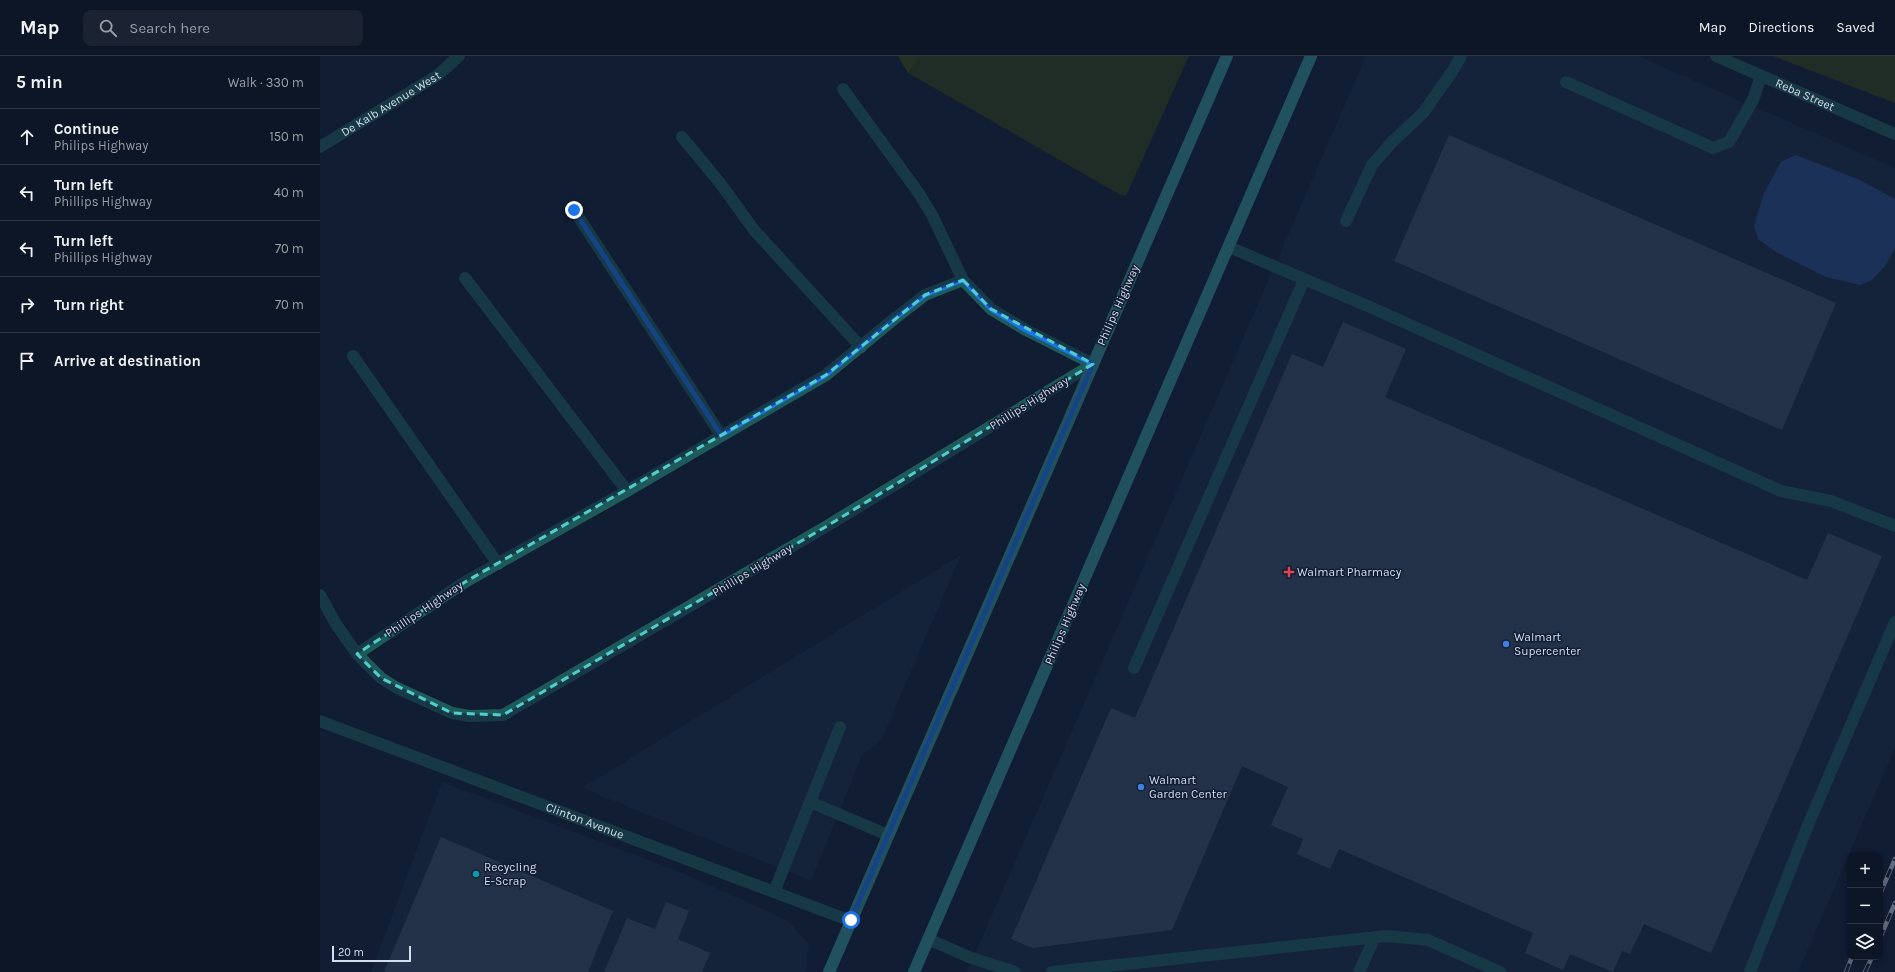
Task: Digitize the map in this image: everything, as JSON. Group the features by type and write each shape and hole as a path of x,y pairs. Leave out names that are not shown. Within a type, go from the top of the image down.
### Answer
{"main road":[{"name":"Philips Highway","path":"828,972 1227,56"},
{"name":"Philips Highway","path":"914,972 1312,56"}],"street":[{"name":"De Kalb Avenue West","path":"320,147 438,75 459,56"},
{"path":"1346,222 1372,165 1392,142 1423,113 1454,69 1461,56"},
{"name":"Reba Street","path":"1716,56 1895,134"},
{"path":"1566,82 1713,148 1729,142 1752,100 1761,76"},
{"path":"843,89 918,192 932,215 963,280 991,309 1026,330 1093,364"},
{"path":"682,137 720,183 754,230 861,346"},
{"path":"574,210 721,435"},
{"path":"1228,247 1370,307 1781,491 1831,501 1895,526"},
{"path":"465,278 627,491"},
{"name":"Phillips Highway","path":"963,280 925,295 826,375 627,491 465,582 357,654 381,678 397,688 452,713 468,716 503,715 820,530 1093,364"},
{"path":"1134,668 1304,280"},
{"path":"353,356 498,564"},
{"path":"320,595 336,624 357,654"},
{"path":"1750,972 1808,825 1895,622"},
{"name":"Clinton Avenue","path":"320,721 851,920"},
{"path":"774,892 840,727"},
{"path":"810,802 888,835"},
{"path":"1359,972 1375,937"},
{"path":"1052,972 1135,968 1375,937 1428,940 1500,972"},
{"path":"928,939 969,957 1015,972"}],"highlighted area":[{"path":"963,280 991,309 1093,364 827,526 503,715 452,713 381,678 357,654 465,582 826,375 925,295"}],"shaded area":[{"path":"1366,56 1638,56 1895,168 1895,748 1850,852 1847,852 1847,859 1798,972 967,972"},
{"path":"961,555 881,741 862,755 811,881 582,788"},
{"path":"442,782 685,874 787,920 809,944 806,972 371,972"}],"green space":[{"path":"898,56 921,56 908,73"},
{"path":"921,56 1189,56 1126,196 1119,194 908,73"},
{"path":"1773,56 1895,56 1895,103"}],"water":[{"path":"1796,155 1860,180 1895,199 1895,248 1885,266 1872,280 1860,285 1826,277 1776,252 1758,239 1754,226 1764,193 1781,162"}],"building":[{"path":"1449,135 1836,303 1782,430 1394,261"},
{"name":"Walmart Supercenter","path":"1343,322 1406,349 1385,397 1807,580 1828,533 1882,556 1711,953 1644,924 1630,954 1622,951 1613,972 1570,954 1563,970 1525,953 1533,933 1339,849 1330,869 1297,854 1303,839 1271,825 1288,787 1242,766 1172,930 1032,948 1011,939 1111,708 1135,718 1292,354 1323,367"},
{"name":"Recycling E-Scrap","path":"441,837 613,911 588,972 384,972"},
{"path":"666,902 689,911 678,939 710,953 702,972 604,972 627,918 655,929"}],"railway":[{"path":"1883,888 1895,859"},
{"path":"1883,931 1895,903"},
{"path":"1846,972 1851,960"},
{"path":"1865,972 1871,960"}],"place":[{"name":"Walmart Pharmacy","path":"1289,572"},
{"name":"Walmart Supercenter","path":"1506,644"},
{"name":"Walmart Garden Center","path":"1141,787"},
{"name":"Recycling E-Scrap","path":"476,874"}],"route":[{"path":"574,210 721,435 826,375 925,295 963,280 991,309 1026,330 1093,364 851,920"}]}
